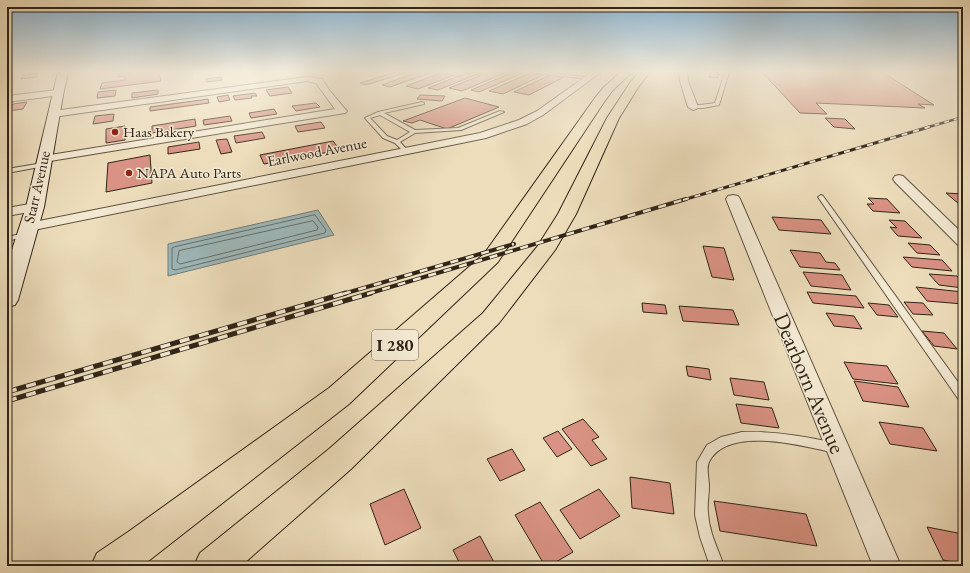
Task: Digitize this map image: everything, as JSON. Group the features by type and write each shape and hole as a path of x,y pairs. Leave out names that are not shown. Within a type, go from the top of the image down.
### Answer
{"highway":[{"name":"I 280","path":"110,566 141,545 339,396 491,258 601,99"},
{"name":"I 280","path":"213,566 340,459 491,318 548,244 567,214 613,118 625,99"},
{"path":"613,118 632,99"}],"main road":[{"name":"Starr Avenue","path":"7,300 35,207 56,99"}],"street":[{"path":"53,114 166,99"},
{"path":"43,162 342,111 332,99"},
{"name":"Earlwood Avenue","path":"27,231 224,184 365,156 406,152 482,136 523,122 540,113 560,99"},
{"path":"690,99 693,107"},
{"path":"899,179 963,242"},
{"name":"Dearborn Avenue","path":"733,199 887,566"},
{"path":"7,212 35,207"}],"lane":[{"path":"693,107 703,107 717,104 718,99"},
{"path":"406,152 397,142 385,137 367,118 380,113 422,103"},
{"path":"397,142 414,132 459,129 502,112"},
{"path":"380,113 414,132"},
{"path":"7,171 43,162"},
{"path":"821,197 963,397"},
{"path":"7,239 27,231"},
{"path":"717,566 708,539 701,508 703,462 713,447 729,440 752,436 786,438 837,448"}],"water":[{"path":"318,210 334,235 168,276 168,244"}],"building":[{"path":"208,99 209,103 150,111 150,107"},
{"path":"218,99 229,99 230,100 219,102"},
{"path":"417,99 443,99 442,101"},
{"path":"463,99 499,107 447,129 420,120 412,123 403,121"},
{"path":"787,99 924,99 934,105 918,104 925,108 816,103 827,114 800,113"},
{"path":"27,102 23,109 8,111 13,104"},
{"path":"316,103 320,107 296,111 292,106"},
{"path":"274,109 277,114 251,118 249,113"},
{"path":"114,114 113,121 93,124 95,116"},
{"path":"230,116 232,121 204,125 203,120"},
{"path":"825,118 845,119 855,129 834,127"},
{"path":"195,119 196,126 152,133 152,126"},
{"path":"321,122 325,128 298,132 295,126"},
{"name":"Haas Bakery","path":"125,126 125,140 106,143 106,129"},
{"path":"262,132 265,138 236,143 234,136"},
{"path":"227,139 232,152 221,154 216,140"},
{"path":"333,141 340,150 264,164 260,155"},
{"path":"199,142 200,149 168,154 168,147"},
{"name":"NAPA Auto Parts","path":"150,155 152,183 106,192 108,163"},
{"path":"946,193 963,194 963,205 959,204"},
{"path":"868,198 887,199 900,213 873,211 867,204 874,204"},
{"path":"772,217 821,220 831,234 779,230"},
{"path":"889,220 905,221 922,238 898,236 890,227 897,228"},
{"path":"908,243 930,245 940,255 917,253"},
{"path":"703,246 724,248 734,280 712,277"},
{"path":"790,250 820,253 826,262 835,263 840,270 800,267"},
{"path":"903,257 942,260 952,271 912,267"},
{"path":"803,272 842,275 851,290 811,286"},
{"path":"929,274 957,276 963,283 963,288 939,285"},
{"path":"916,287 963,292 963,304 927,301"},
{"path":"807,292 856,296 864,308 813,303"},
{"path":"904,302 923,303 933,315 913,314"},
{"path":"642,303 665,305 667,314 643,312"},
{"path":"868,303 889,305 898,317 877,315"},
{"path":"679,306 733,310 739,325 683,321"},
{"path":"826,313 854,316 862,329 834,326"},
{"path":"922,331 944,333 957,349 934,346"},
{"path":"844,362 887,366 898,384 853,379"},
{"path":"686,366 709,369 711,380 688,376"},
{"path":"730,378 764,382 769,400 734,395"},
{"path":"854,381 898,387 909,407 863,401"},
{"path":"736,404 772,408 779,428 741,423"},
{"path":"583,419 599,437 592,440 607,459 591,466 562,429"},
{"path":"879,422 923,428 937,451 890,444"},
{"path":"558,431 572,449 557,457 543,438"},
{"path":"512,449 525,470 500,481 487,459"},
{"path":"630,477 670,483 674,514 632,508"},
{"path":"404,489 421,528 385,545 370,504"},
{"path":"599,489 620,516 580,539 560,510"},
{"path":"714,501 806,514 817,546 720,531"},
{"path":"540,502 573,552 549,566 545,566 515,515"},
{"path":"927,527 963,534 963,564 943,560"},
{"path":"480,536 496,566 461,566 453,550"}],"railway":[{"path":"925,128 963,117"},
{"path":"683,200 929,127"},
{"path":"367,294 686,199"},
{"path":"343,294 514,244"},
{"path":"7,392 346,293"},
{"path":"7,401 371,293"}],"place":[{"name":"Haas Bakery","path":"115,132"},
{"name":"NAPA Auto Parts","path":"129,173"}]}
